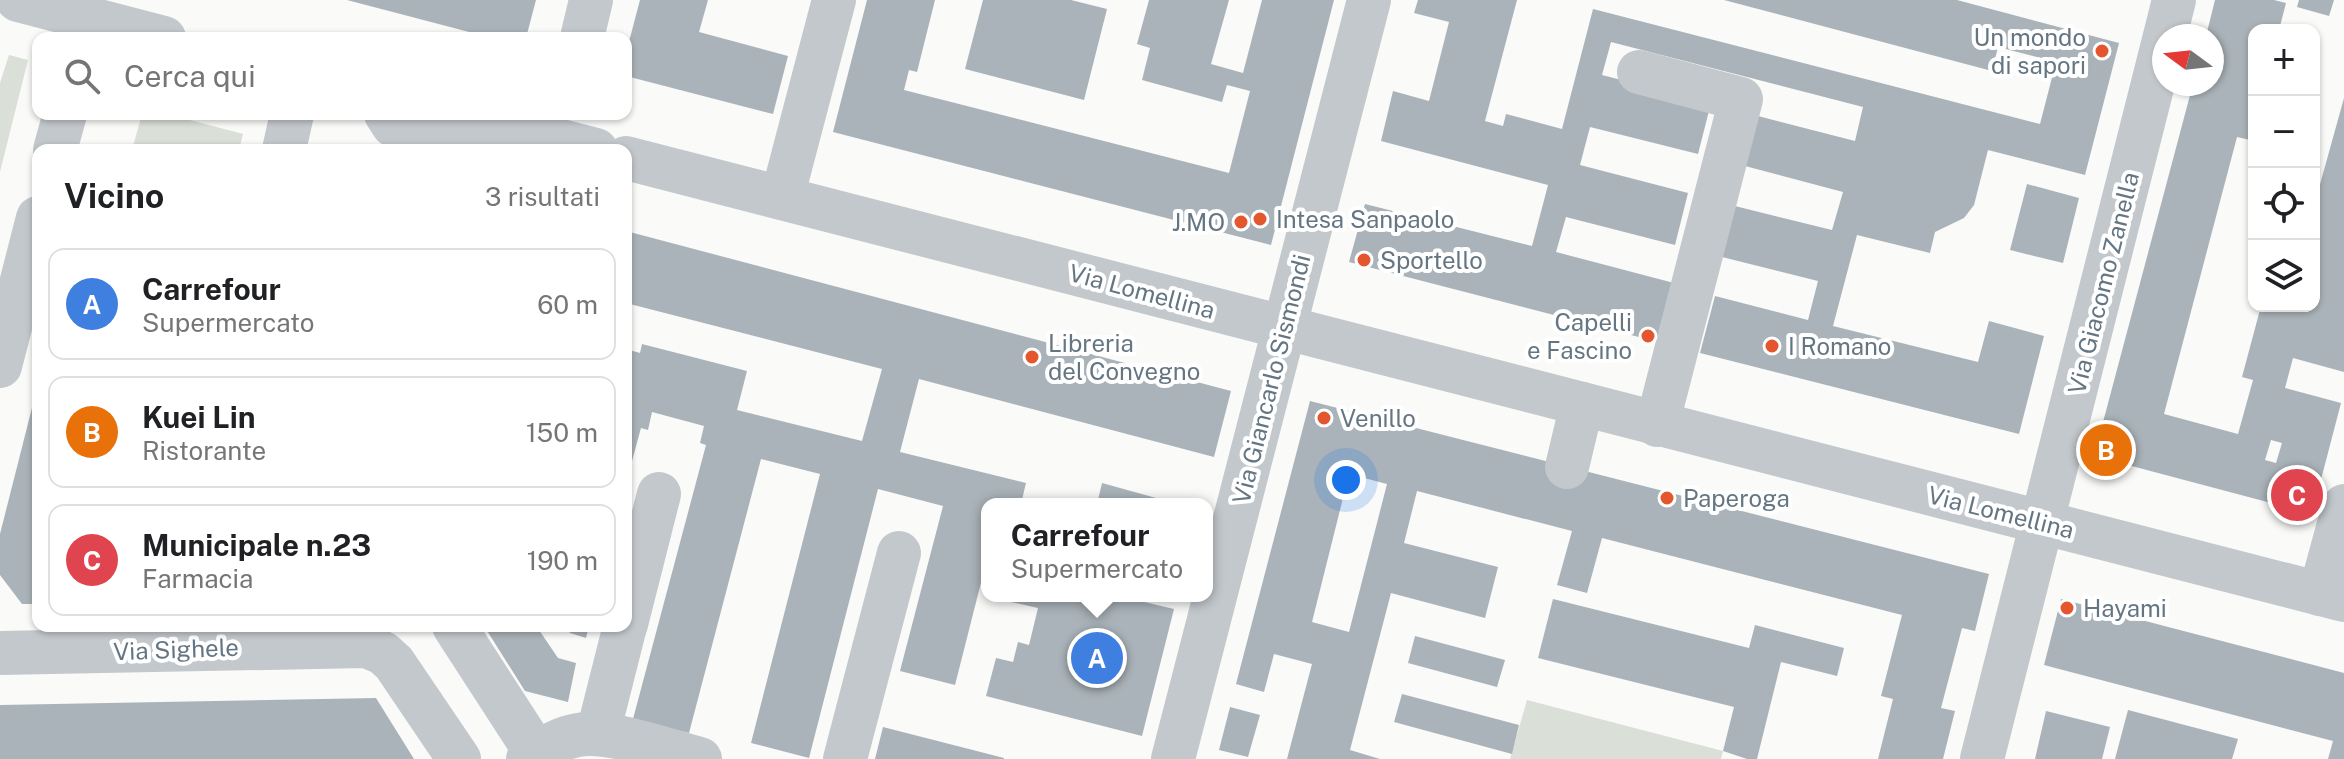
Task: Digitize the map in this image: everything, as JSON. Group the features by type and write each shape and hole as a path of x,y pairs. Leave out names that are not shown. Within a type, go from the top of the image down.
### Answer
{"street":[{"path":"18,0 140,32"},
{"path":"583,32 591,0"},
{"path":"782,198 834,0"},
{"name":"Via Giancarlo Sismondi","path":"1173,759 1369,0"},
{"name":"Via Giacomo Zanella","path":"2168,24 2174,0"},
{"path":"1639,72 1741,99 1657,425"},
{"name":"Via Giacomo Zanella","path":"1982,759 2152,86"},
{"path":"57,144 63,120"},
{"path":"285,144 291,120"},
{"path":"390,120 393,125 528,137 565,144"},
{"path":"476,120 528,137"},
{"name":"Via Lomellina","path":"632,160 2332,597"},
{"path":"0,366 32,241"},
{"path":"1567,467 1582,404"},
{"path":"632,601 659,494"},
{"path":"2332,597 2344,506"},
{"path":"845,759 899,553"},
{"path":"458,632 535,757 557,741 578,734 598,733 700,759"},
{"path":"598,733 624,632"},
{"path":"370,635 374,648 394,663 459,759"},
{"name":"Via Sighele","path":"0,653 370,635"}],"shaded area":[{"path":"9,55 28,60 0,172 0,83"},
{"path":"140,120 190,120 243,134 240,144 134,144"},
{"path":"1527,700 1723,751 1721,759 1510,759"}],"building":[{"path":"347,0 536,0 528,32 469,32"},
{"path":"640,0 708,0 699,32 788,56 773,114 632,78 632,32"},
{"path":"867,0 935,0 917,72 909,70 904,90 1229,173 1250,91 1227,85 1222,102 1142,80 1150,48 1137,44 1149,0 1229,0 1211,64 1243,73 1262,0 1334,0 1271,245 833,132"},
{"path":"983,0 1071,0 1107,9 1084,100 965,69"},
{"path":"1418,0 1517,0 1485,121 1503,126 1506,114 1562,129 1593,9 2040,124 2056,62 1998,47 1992,71 1724,0 1957,0 2119,43 2085,175 1988,150 1974,205 1964,218 1935,232 1930,253 1857,235 1833,326 1978,362 1989,321 2044,336 2019,434 1700,353 1715,296 1808,320 1818,281 1722,257 1735,206 1832,230 1843,192 1745,166 1758,116 1855,141 1863,107 1611,42 1602,75 1711,103 1698,154 1590,127 1580,165 1688,193 1675,245 1566,217 1556,252 1674,283 1658,342 1349,262 1365,204 1532,246 1548,185 1381,141 1393,91 1429,101 1449,22 1414,13"},
{"path":"2215,0 2274,0 2286,3 2281,24 2248,24 2248,140 2237,137 2164,414 2238,434 2253,380 2242,377 2259,312 2320,312 2320,184 2344,98 2344,372 2293,358 2285,388 2341,403 2312,514 2094,456 2190,96 2224,96 2224,24 2209,24","holes":["2271,440 2282,443 2276,463 2265,460"]},
{"path":"2299,0 2334,0 2329,16 2297,7"},
{"path":"2027,184 2079,198 2063,263 2010,250"},
{"path":"632,233 1231,391 1214,457 919,379 900,452 1026,483 1022,498 981,498 981,583 955,685 900,671 943,506 878,489 809,758 751,743 820,474 761,459 689,733 633,719 706,445 700,443 704,426 652,412 648,430 641,428 632,461 632,351 640,353 642,344 747,371 737,410 862,441 882,369 632,305"},
{"path":"1310,401 1989,574 1975,631 1962,628 1941,708 1955,711 1943,759 1878,759 1893,699 1881,696 1902,615 1602,538 1587,593 1557,585 1572,531 1417,491 1404,543 1498,567 1485,618 1391,593 1350,750 1380,759 1287,759 1312,664 1274,654 1264,692 1236,684","holes":["1349,474 1387,484 1349,632 1312,622"]},
{"path":"32,408 32,604 22,604 0,575 0,534"},
{"path":"1102,483 1156,498 1098,498"},
{"path":"1553,599 1749,648 1755,625 1844,648 1837,676 1781,662 1757,759 1747,759 1723,751 1734,707 1538,658"},
{"path":"2061,599 2344,673 2344,759 2328,759 2333,741 2044,665"},
{"path":"1011,602 1144,602 1174,609 1142,736 986,696 996,658 1013,662 1018,642 1029,645 1038,608"},
{"path":"488,632 540,632 558,658 576,663 568,702 525,691"},
{"path":"569,632 588,632 586,638"},
{"path":"1415,636 1505,660 1497,687 1408,663"},
{"path":"1402,694 1519,725 1512,754 1394,722"},
{"path":"376,698 414,759 0,759 0,705"},
{"path":"1230,707 1260,715 1248,757 1219,750"},
{"path":"2128,710 2238,739 2232,759 2115,759"},
{"path":"2046,711 2110,727 2102,759 2035,759"},
{"path":"883,727 1004,758 1004,759 875,759"}],"place":[{"name":"Un mondo di sapori","path":"2102,51"},
{"name":"Intesa Sanpaolo","path":"1260,219"},
{"name":"J.MO","path":"1241,222"},
{"name":"Sportello","path":"1364,260"},
{"name":"Capelli e Fascino","path":"1648,336"},
{"name":"I Romano","path":"1772,346"},
{"name":"Libreria del Convegno","path":"1032,357"},
{"name":"Venillo","path":"1324,418"},
{"name":"Kuei Lin","path":"2106,450"},
{"name":"Municipale n.23","path":"2297,495"},
{"name":"Paperoga","path":"1667,498"},
{"name":"Hayami","path":"2067,608"},
{"name":"Carrefour","path":"1097,658"}]}
